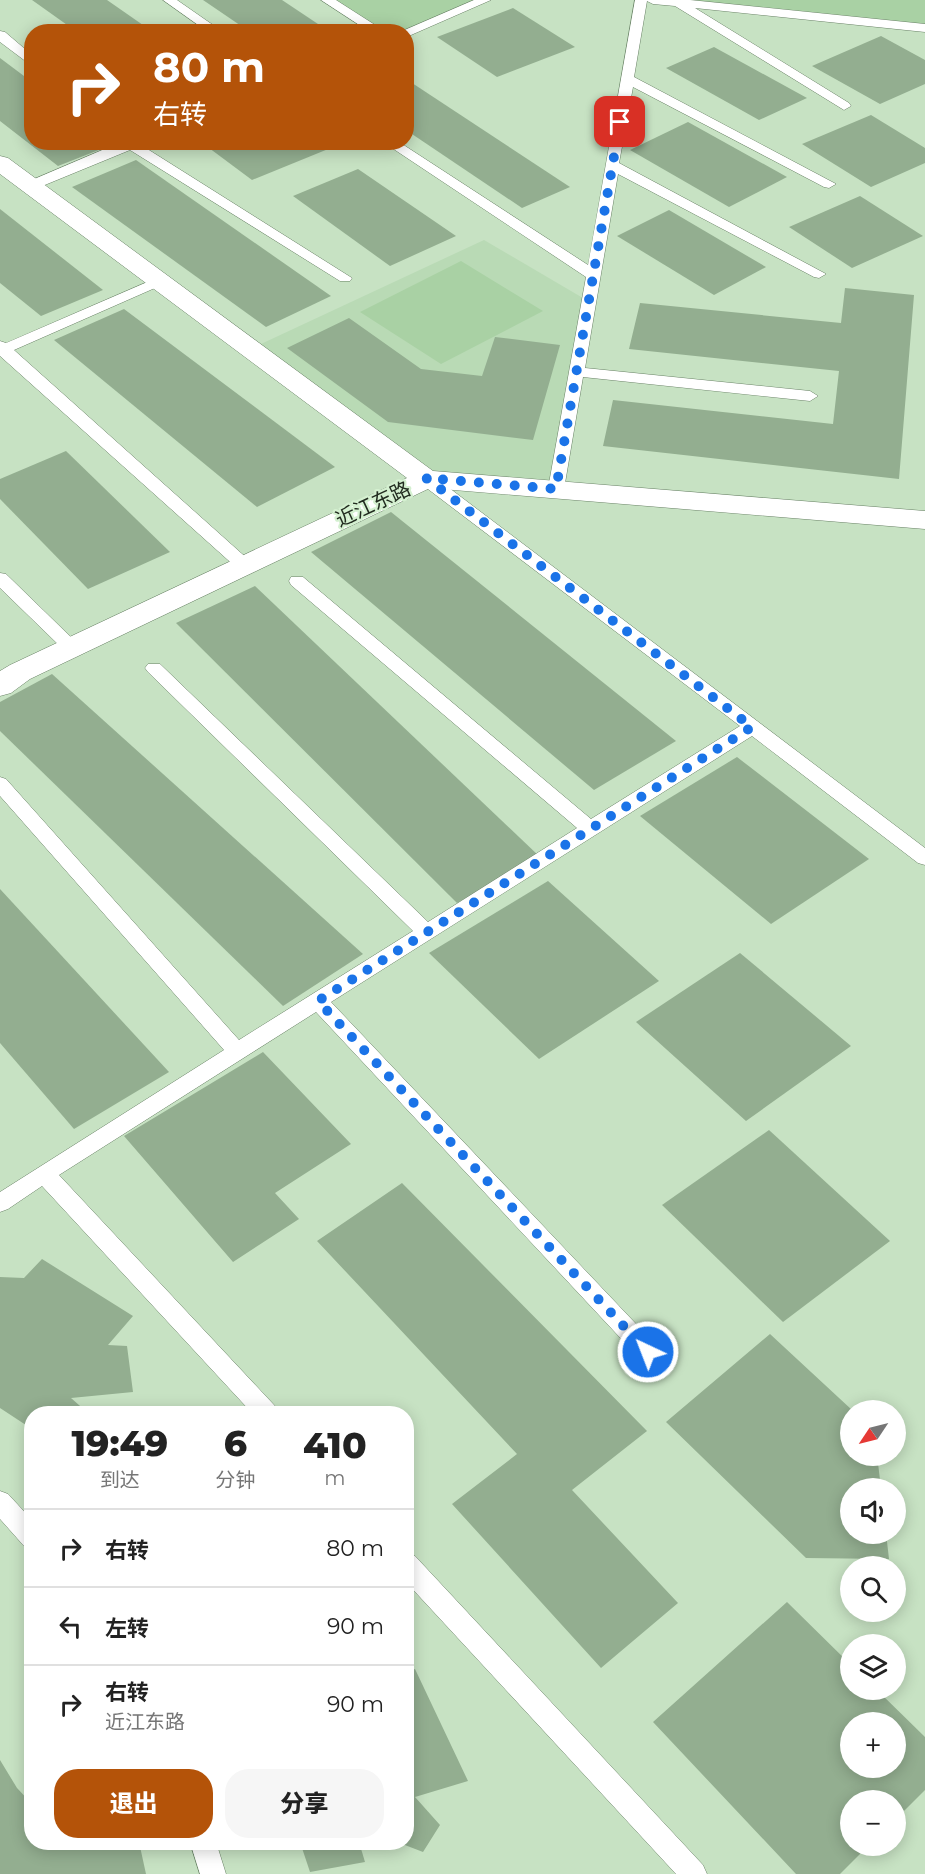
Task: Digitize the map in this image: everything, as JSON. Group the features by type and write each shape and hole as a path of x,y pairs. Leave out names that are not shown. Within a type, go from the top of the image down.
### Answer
{"street":[{"path":"0,164 426,478"},
{"name":"近江东路","path":"0,686 20,672 426,478 925,520"}],"lane":[{"path":"169,0 205,24"},
{"path":"327,0 367,24"},
{"path":"414,29 485,0"},
{"path":"556,489 641,0"},
{"path":"653,0 925,28"},
{"path":"677,2 844,106"},
{"path":"0,35 24,55"},
{"path":"628,79 829,184"},
{"path":"30,186 115,150"},
{"path":"142,150 345,278"},
{"path":"400,150 593,275"},
{"path":"612,165 819,274"},
{"path":"159,281 1,349 244,565"},
{"path":"576,372 810,396"},
{"path":"426,478 925,858"},
{"path":"0,578 71,648"},
{"path":"297,581 590,829"},
{"path":"154,668 426,932"},
{"path":"0,1203 44,1173 752,727"},
{"path":"0,784 237,1051"},
{"path":"318,1001 648,1352"},
{"path":"44,1173 260,1406"},
{"path":"0,1502 24,1529"},
{"path":"414,1573 694,1874"},
{"path":"206,1850 213,1874"}],"shaded area":[{"path":"327,0 485,0 414,29 414,24 368,24"},
{"path":"653,0 925,0 925,28"},
{"path":"484,240 588,301 556,489 426,479 250,349"},
{"path":"461,261 543,311 441,364 360,312"}],"building":[{"path":"32,0 107,0 142,24 66,24"},
{"path":"203,0 282,0 318,24 238,24"},
{"path":"513,8 575,47 497,77 437,37"},
{"path":"881,36 925,60 925,84 880,104 812,66"},
{"path":"714,47 807,98 759,120 666,68"},
{"path":"0,58 24,76 24,140 0,121"},
{"path":"414,84 570,187 522,208 414,135"},
{"path":"871,115 925,148 925,163 871,187 802,144"},
{"path":"688,122 787,177 729,207 630,150"},
{"path":"37,150 99,150 58,166"},
{"path":"212,150 326,150 252,180"},
{"path":"136,160 331,296 266,327 72,187"},
{"path":"358,169 456,236 390,266 293,196"},
{"path":"860,196 923,236 852,268 789,227"},
{"path":"0,209 103,290 41,316 0,283"},
{"path":"669,210 766,267 714,295 617,236"},
{"path":"845,288 914,295 899,479 603,446 613,400 833,424 839,371 629,349 640,303 841,323"},
{"path":"124,309 335,467 257,507 54,340"},
{"path":"349,318 421,369 482,376 495,337 560,345 533,440 388,422 287,348"},
{"path":"66,451 170,552 88,589 0,499 0,479"},
{"path":"391,512 676,741 594,790 311,552"},
{"path":"255,586 540,857 457,903 176,623"},
{"path":"52,674 363,954 283,1006 0,731 0,702"},
{"path":"737,757 869,859 771,924 640,816"},
{"path":"548,881 659,981 539,1059 429,953"},
{"path":"0,889 169,1072 74,1129 0,1043"},
{"path":"740,953 851,1046 746,1121 636,1022"},
{"path":"263,1052 351,1144 275,1193 299,1219 233,1262 124,1136"},
{"path":"769,1130 890,1241 783,1322 662,1205"},
{"path":"402,1183 647,1431 572,1490 678,1603 601,1668 452,1504 517,1454 317,1241"},
{"path":"42,1259 133,1316 108,1345 127,1346 133,1392 71,1398 80,1406 24,1406 24,1424 0,1408 0,1277 24,1278"},
{"path":"770,1334 841,1400 840,1466 878,1466 880,1478 840,1478 840,1544 887,1544 889,1556 806,1558 666,1422"},
{"path":"787,1602 840,1654 840,1700 887,1700 899,1712 840,1712 840,1778 906,1778 906,1718 925,1737 925,1790 906,1809 906,1790 840,1790 840,1856 858,1856 840,1874 796,1874 653,1722"},
{"path":"414,1669 468,1781 415,1797 440,1825 423,1852 414,1849"},
{"path":"0,1760 24,1795 24,1850 141,1850 146,1874 0,1874"},
{"path":"303,1850 361,1850 365,1862 310,1872"}],"route":[{"path":"620,122 556,489 426,478 752,727 318,1001 648,1352"}]}
